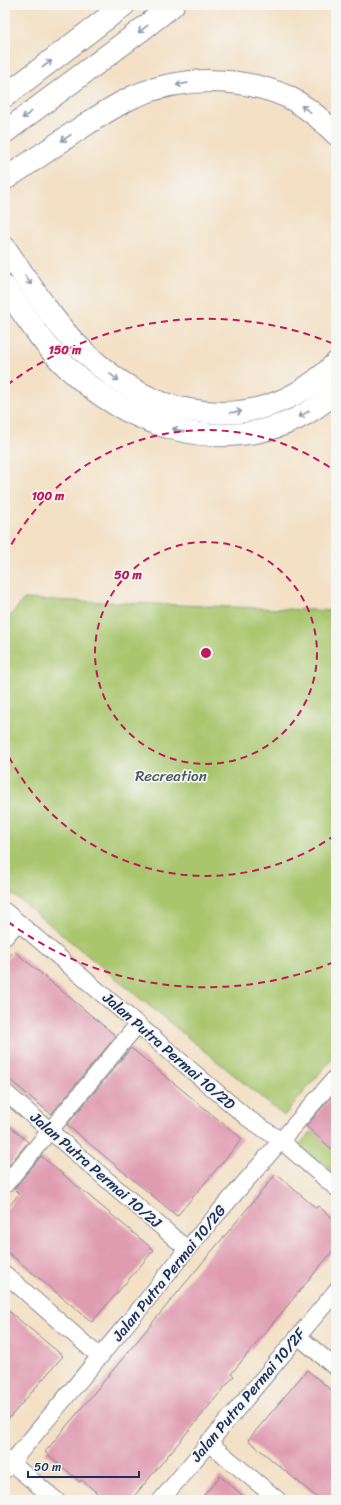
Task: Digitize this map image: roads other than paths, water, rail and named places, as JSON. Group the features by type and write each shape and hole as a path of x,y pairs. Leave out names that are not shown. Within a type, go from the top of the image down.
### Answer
{"highway":[{"path":"5,96 124,5"},
{"path":"5,132 173,5"},
{"path":"5,179 108,110 135,96 167,86 219,80 244,83 289,98 305,107 336,134"},
{"path":"5,248 59,325 82,351 120,382 150,399 168,405 200,412 219,414 251,411 284,399 303,389 315,382 336,363"},
{"path":"5,287 51,350 77,376 120,408 159,425 186,433 213,435 254,432 273,428 296,419 322,403 336,392"}],"street":[{"name":"Jalan Putra Permai 10/2D","path":"5,911 246,1117 280,1140 336,1188"},
{"path":"5,937 18,922"},
{"path":"5,1185 138,1024"},
{"name":"Jalan Putra Permai 10/2G","path":"7,1464 100,1357 187,1249 336,1077"},
{"name":"Jalan Putra Permai 10/2J","path":"5,1092 187,1249"},
{"path":"5,1274 100,1357"},
{"name":"Jalan Putra Permai 10/2F","path":"161,1500 336,1291"},
{"path":"298,1336 336,1368"},
{"path":"208,1442 278,1500"},
{"path":"7,1464 56,1500"}],"park label":[{"name":"Recreation","path":"171,776"}]}
